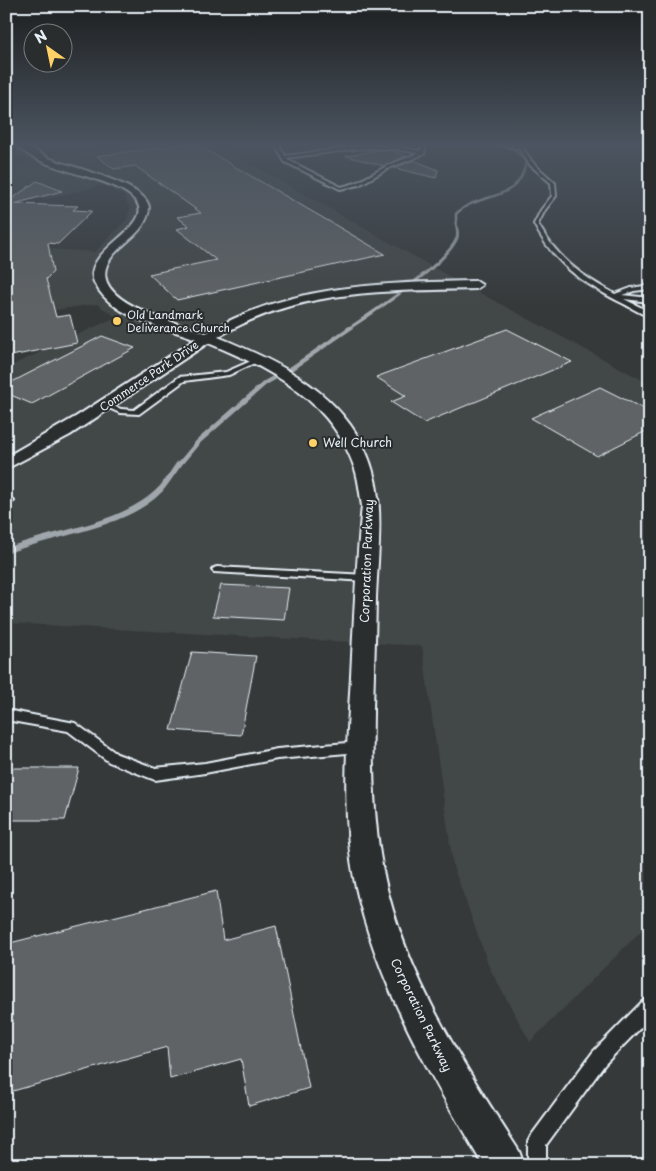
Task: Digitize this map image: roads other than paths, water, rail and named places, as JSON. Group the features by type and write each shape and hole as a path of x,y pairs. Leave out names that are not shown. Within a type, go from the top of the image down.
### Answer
{"street":[{"name":"Corporation Parkway","path":"139,198 144,204 143,215 102,262 98,276 100,284 120,304 260,359 299,382 319,399 346,430 356,448 365,473 371,506 360,747 362,839 377,911 396,968 446,1067 505,1165"},
{"name":"Commerce Park Drive","path":"6,464 106,405 206,338 234,322 260,311 307,298 362,289 476,285"}],"lane":[{"path":"553,198 543,210 536,224 544,243 582,278 650,315"},
{"path":"616,296 633,289 650,287"},
{"path":"616,296 650,300"},
{"path":"106,405 120,411 136,412 182,379 227,374 260,359"},
{"path":"217,570 367,578"},
{"path":"6,715 71,727 113,758 155,774 205,768 277,754 360,747"},
{"path":"537,1165 538,1142 599,1058 650,1006"}],"waterway":[{"path":"456,223 456,214 476,202 489,198"},
{"path":"348,329 408,287 439,261 457,238 456,223"},
{"path":"178,466 198,442 265,383 292,368 350,328"},
{"path":"6,551 88,527 128,512 146,502 161,489 179,464"}],"place":[{"name":"Old Landmark Deliverance Church","path":"117,321"},
{"name":"Well Church","path":"313,443"}]}
